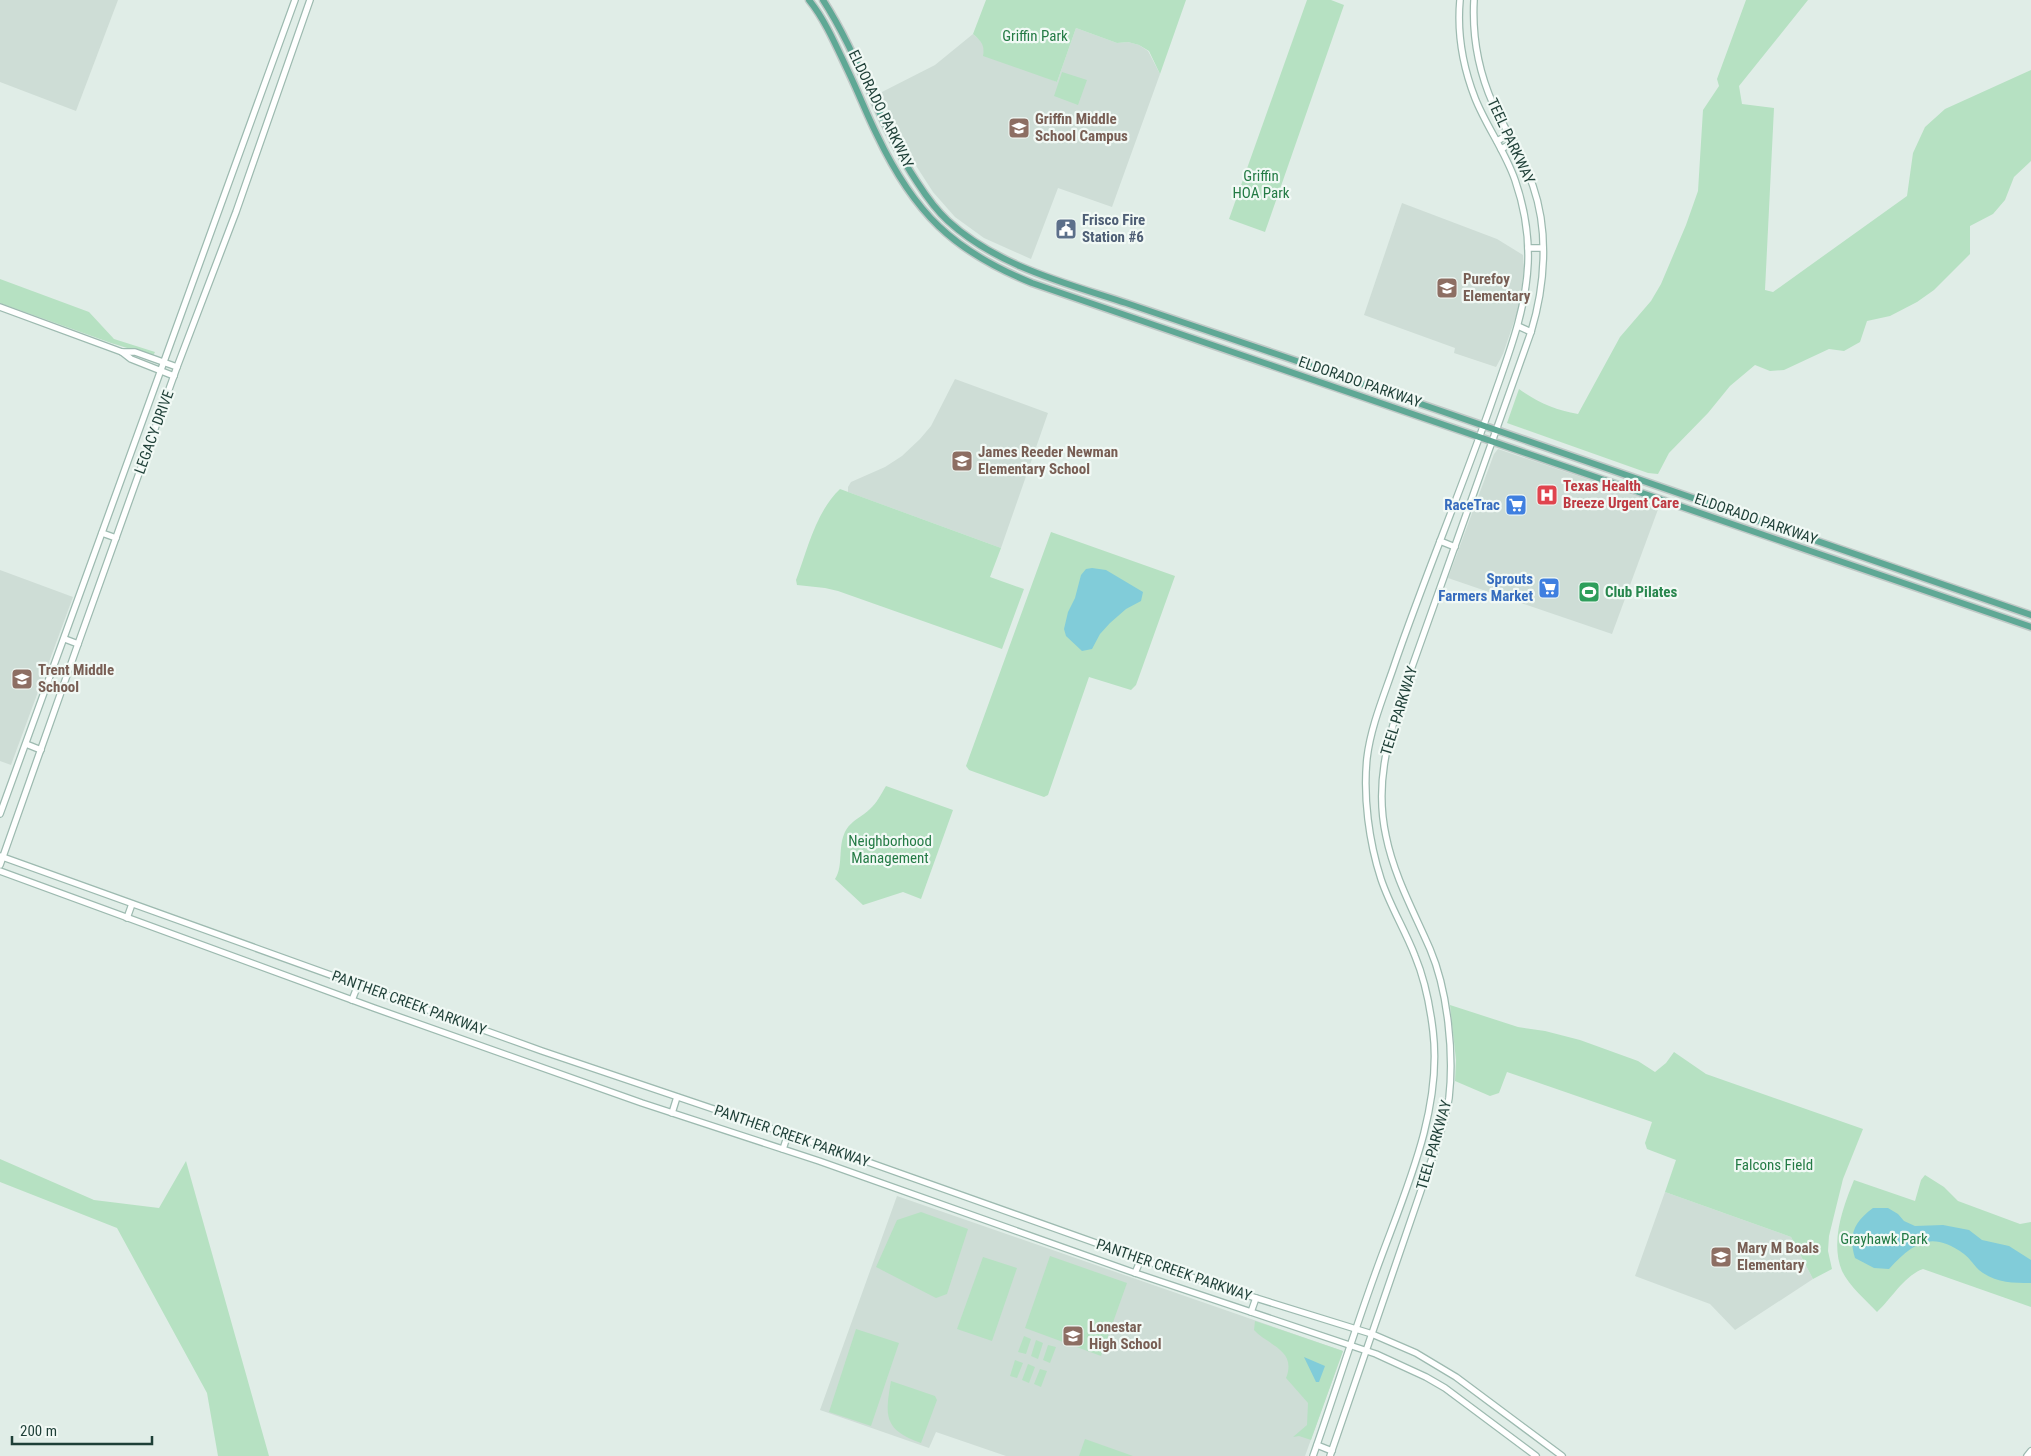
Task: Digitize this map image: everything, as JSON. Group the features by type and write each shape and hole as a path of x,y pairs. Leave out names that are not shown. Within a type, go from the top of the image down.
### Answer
{"main road":[{"name":"LEGACY DRIVE","path":"0,814 295,0"},
{"name":"LEGACY DRIVE","path":"0,865 1,857 177,367 239,203 310,0"},
{"name":"ELDORADO PARKWAY","path":"809,0 832,37 877,136 911,194 934,224 980,260 1006,273 1041,286 2031,628"},
{"name":"ELDORADO PARKWAY","path":"823,0 842,32 905,164 944,218 986,250 1019,266 1044,275 1497,429 2031,615"},
{"name":"TEEL PARKWAY","path":"1313,1456 1419,1149 1428,1117 1433,1088 1434,1034 1427,994 1415,956 1381,880 1371,840 1367,804 1367,758 1375,723 1412,613 1484,425 1522,314 1528,267 1528,248 1521,201 1516,183 1476,100 1466,70 1460,38 1460,0"},
{"name":"TEEL PARKWAY","path":"1331,1453 1440,1135 1449,1101 1452,1064 1448,1023 1441,986 1431,951 1395,870 1386,835 1382,778 1383,760 1391,728 1531,332 1539,302 1543,248 1541,221 1533,186 1514,142 1494,105 1478,62 1474,36 1474,0"},
{"path":"1497,141 1510,134"},
{"path":"1501,150 1514,142"},
{"path":"1528,248 1543,248"},
{"path":"1041,286 1044,275"},
{"path":"0,307 122,352 131,359 174,376"},
{"path":"1518,326 1531,332"},
{"path":"122,352 135,352 177,367"},
{"path":"1611,482 1615,470"},
{"path":"102,532 116,538"},
{"path":"1440,541 1455,547"},
{"path":"65,639 78,644"},
{"path":"26,744 40,750"},
{"name":"PANTHER CREEK PARKWAY","path":"1,857 542,1051 788,1134 1141,1259 1256,1298 1372,1334 1416,1352 1456,1377 1562,1456"},
{"name":"PANTHER CREEK PARKWAY","path":"0,871 352,1000 1136,1273 1367,1351 1399,1364 1445,1388 1536,1456"},
{"path":"127,918 132,904"},
{"path":"352,1000 358,985"},
{"path":"672,1112 678,1097"},
{"path":"782,1150 788,1134"},
{"path":"1136,1273 1141,1259"},
{"path":"1251,1312 1256,1298"},
{"path":"1317,1445 1331,1453"},
{"path":"2027,1456 2031,1451"}],"shaded area":[{"path":"0,0 118,0 76,111 0,82"},
{"name":"Griffin Middle School Campus","path":"1076,28 1117,43 1128,42 1139,45 1148,51 1160,74 1112,207 1058,188 1031,259 984,238 955,217 933,192 913,161 880,93 935,65 973,34 982,42 984,49 1057,82"},
{"name":"Purefoy Elementary","path":"1402,203 1497,239 1523,255 1524,269 1519,307 1503,354 1496,367 1454,353 1455,348 1364,315"},
{"name":"James Reeder Newman Elementary School","path":"955,379 1048,413 1001,548 848,492 851,482 885,467 902,456 920,439 931,426"},
{"path":"1498,449 1660,504 1612,634 1448,578 1494,454"},
{"name":"Trent Middle School","path":"0,570 73,597 11,765 0,761"},
{"name":"Mary M Boals Elementary","path":"1665,1192 1791,1237 1813,1279 1735,1330 1710,1304 1635,1276"},
{"name":"Lonestar High School","path":"897,1196 1343,1351 1305,1456 1006,1456 936,1432 929,1448 820,1410"}],"green space":[{"name":"Griffin Park","path":"986,0 1186,0 1160,74 1149,51 1139,45 1128,42 1117,43 1076,28 1057,82 983,56 982,44 973,34"},
{"name":"Griffin HOA Park","path":"1307,0 1331,0 1344,5 1265,232 1229,219"},
{"path":"1746,0 1808,0 1739,86 1742,104 1774,108 1765,290 1773,292 1907,196 1913,153 1925,127 1945,109 2031,70 2031,161 2014,177 2005,200 1993,214 1970,226 1970,254 1934,290 1917,302 1890,316 1867,321 1860,342 1844,351 1829,349 1784,370 1770,371 1755,365 1730,386 1708,413 1669,453 1658,474 1648,473 1507,423 1519,389 1547,405 1578,414 1620,337 1651,301 1661,284 1698,191 1703,110 1719,86 1717,79"},
{"path":"1062,72 1087,80 1078,105 1054,96"},
{"path":"0,279 89,312 114,339 155,352 153,356 111,343 0,303"},
{"path":"840,489 1001,548 990,577 1024,589 1002,649 838,591 797,585 796,580 818,520 831,499"},
{"path":"1051,532 1175,576 1136,685 1131,690 1089,677 1048,795 1044,797 969,770 966,766"},
{"name":"Neighborhood Management","path":"886,786 953,810 921,899 903,892 863,905 835,879 838,874 843,836 854,821 872,807"},
{"name":"Falcons Field","path":"1450,1005 1518,1027 1545,1031 1580,1040 1638,1061 1655,1072 1666,1063 1674,1052 1706,1074 1863,1129 1843,1179 1829,1236 1828,1251 1832,1269 1813,1279 1791,1237 1665,1192 1676,1160 1647,1149 1645,1143 1652,1122 1507,1072 1499,1093 1490,1096 1455,1081 1456,1060"},
{"path":"0,1159 94,1200 159,1208 186,1161 269,1456 218,1456 207,1393 117,1228 0,1182"},
{"name":"Grayhawk Park","path":"1925,1175 1944,1187 1958,1201 2020,1224 2031,1222 2031,1307 1923,1269 1910,1276 1877,1312 1849,1282 1842,1271 1837,1248 1842,1213 1854,1180 1915,1201 1921,1180"},
{"path":"921,1212 968,1229 947,1294 936,1298 876,1267 897,1220"},
{"path":"1050,1256 1127,1283 1101,1356 1025,1328"},
{"path":"983,1257 1017,1268 992,1341 957,1329"},
{"path":"1255,1321 1343,1351 1311,1440 1299,1436 1293,1437 1307,1425 1308,1403 1286,1378 1288,1361 1285,1355 1254,1330"},
{"path":"856,1329 899,1343 871,1426 829,1412"},
{"path":"1024,1336 1031,1339 1026,1354 1018,1352"},
{"path":"1036,1340 1043,1343 1038,1359 1031,1356"},
{"path":"1048,1345 1056,1347 1050,1363 1043,1360"},
{"path":"1015,1360 1023,1363 1017,1378 1010,1376"},
{"path":"1028,1364 1035,1367 1029,1383 1022,1380"},
{"path":"1040,1369 1047,1371 1041,1387 1034,1384"},
{"path":"891,1381 935,1396 937,1400 921,1443 899,1433 893,1427 888,1412"},
{"path":"1085,1439 1133,1456 1079,1456"}],"water":[{"path":"1086,569 1106,570 1143,592 1141,601 1126,609 1110,623 1100,634 1092,649 1082,651 1066,636 1064,629 1081,575"},
{"path":"1873,1208 1888,1208 1898,1214 1904,1221 1915,1226 1943,1225 1969,1230 1982,1240 2009,1246 2031,1260 2031,1283 1994,1279 1980,1271 1966,1256 1952,1247 1932,1241 1915,1246 1889,1269 1874,1268 1855,1258 1852,1242 1857,1224"},
{"path":"1304,1357 1325,1366 1319,1382 1316,1382"}],"place":[{"name":"Griffin Middle School Campus","path":"1019,128"},
{"name":"Frisco Fire Station #6","path":"1066,229"},
{"name":"Purefoy Elementary","path":"1447,288"},
{"name":"James Reeder Newman Elementary School","path":"962,461"},
{"name":"Texas Health Breeze Urgent Care","path":"1547,495"},
{"name":"RaceTrac","path":"1516,505"},
{"name":"Sprouts Farmers Market","path":"1549,588"},
{"name":"Club Pilates","path":"1589,592"},
{"name":"Trent Middle School","path":"22,679"},
{"name":"Mary M Boals Elementary","path":"1721,1257"},
{"name":"Lonestar High School","path":"1073,1336"}]}
